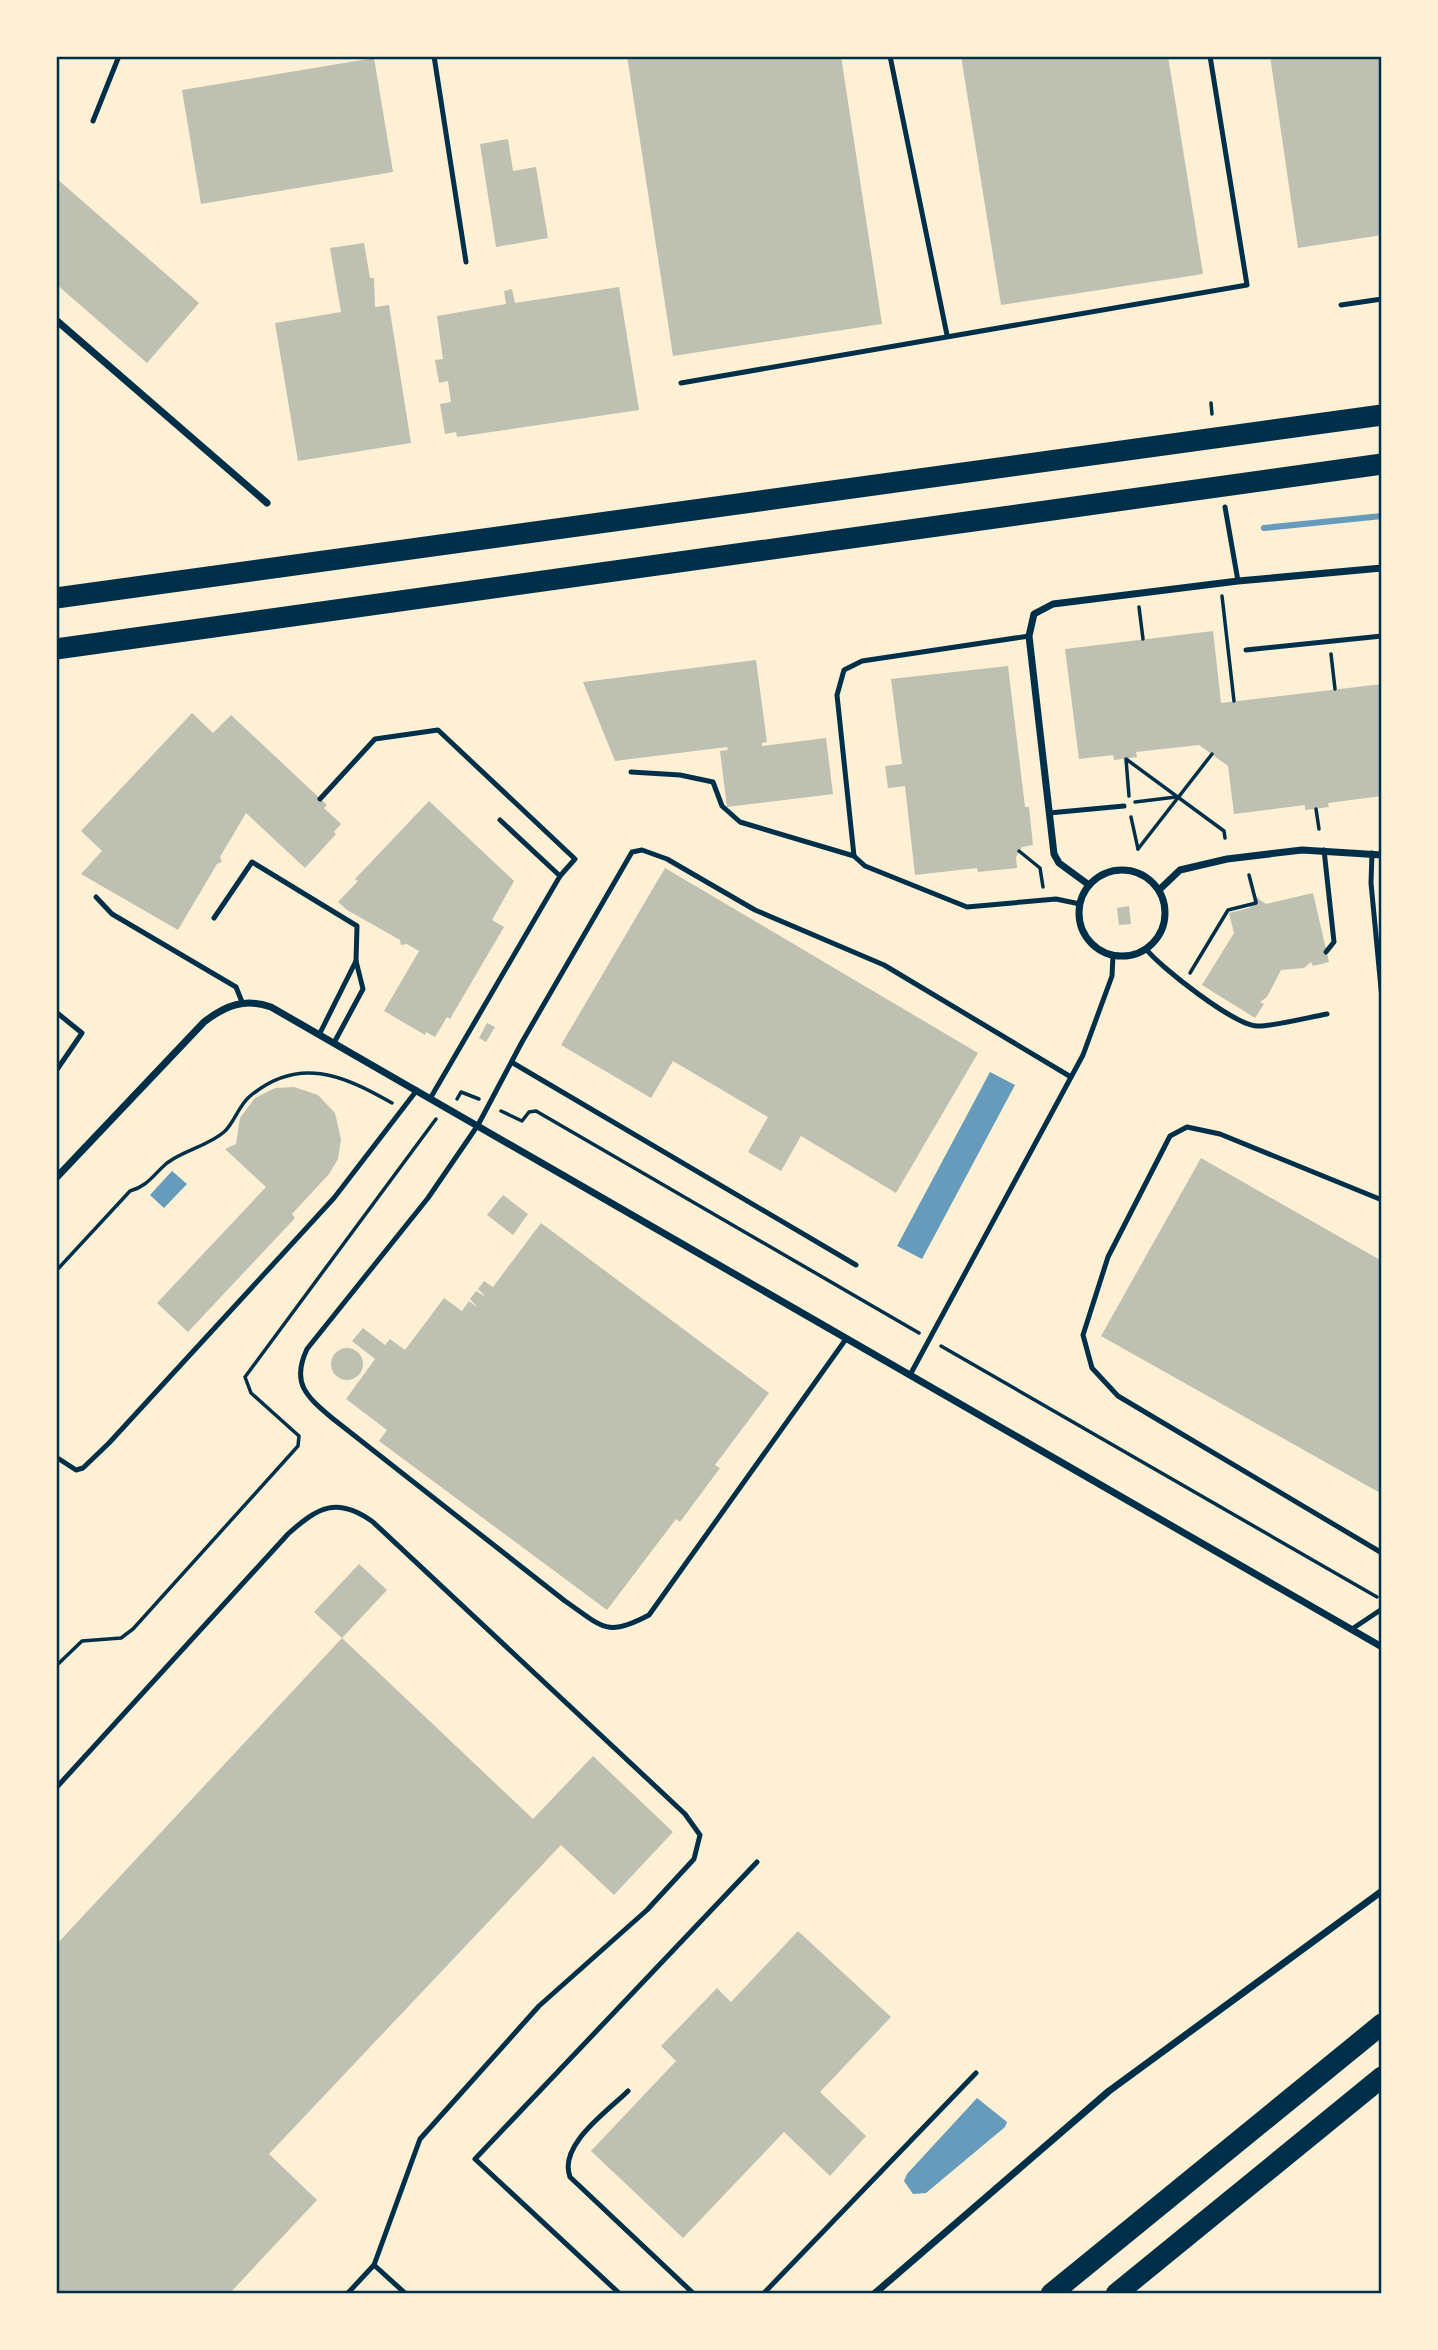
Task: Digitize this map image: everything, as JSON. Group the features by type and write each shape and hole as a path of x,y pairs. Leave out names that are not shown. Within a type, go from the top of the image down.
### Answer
{"highway":[{"path":"56,598 1382,415"},
{"path":"56,649 1382,464"},
{"path":"1051,2294 1382,2024"},
{"path":"1116,2294 1382,2077"}],"street":[{"path":"56,320 267,503"},
{"path":"1089,885 1059,863 1054,854 1029,636 1034,614 1053,604 1238,581 1382,568"},
{"path":"1159,890 1180,870 1227,859 1324,850 1372,852 1382,855"},
{"path":"1131,870 1142,874 1159,890 1165,916 1163,929 1146,949 1125,956 1113,955 1101,950 1083,931 1080,904 1089,885 1108,872 1131,870"},
{"path":"56,1178 204,1022 226,1007 242,1002 257,1002 335,1041 909,1376 1382,1647"},
{"path":"874,2294 1109,2091 1382,1891"}],"lane":[{"path":"93,121 119,56"},
{"path":"435,56 466,262"},
{"path":"890,56 947,335"},
{"path":"681,383 1247,285 1210,56"},
{"path":"1341,305 1382,299"},
{"path":"1225,507 1238,581"},
{"path":"854,856 837,695 844,670 862,661 1029,636"},
{"path":"1246,650 1382,636"},
{"path":"320,799 375,739 438,730 575,859 560,876 431,1097"},
{"path":"631,772 680,775 713,782 722,806 740,822 854,856 865,866 967,907 1045,900 1080,904"},
{"path":"1049,813 1124,806"},
{"path":"500,820 560,876"},
{"path":"846,1339 649,1615 622,1629 610,1628 592,1620 316,1404 304,1389 299,1375 307,1349 428,1198 478,1125 522,1042 632,852 642,850 667,859 755,910 884,965 1071,1077"},
{"path":"1324,850 1334,942 1333,948 1326,952"},
{"path":"1372,852 1371,883 1382,999"},
{"path":"214,918 251,862 358,926 356,961 363,989 335,1041"},
{"path":"96,897 112,914 236,987 242,1002"},
{"path":"1146,949 1165,970 1237,1018 1256,1026 1327,1014"},
{"path":"909,1376 1087,1046 1112,976 1113,955"},
{"path":"320,1033 356,961"},
{"path":"56,1012 82,1033 56,1071"},
{"path":"513,1063 856,1265"},
{"path":"56,1457 76,1470 83,1468 109,1443 334,1199 417,1089"},
{"path":"1382,1200 1220,1134 1188,1127 1170,1136 1108,1257 1083,1335 1092,1368 1118,1396 1382,1553"},
{"path":"56,1788 288,1534 311,1514 340,1506 358,1511 373,1522 685,1814 700,1835 694,1859 685,1870 647,1910 539,2006 420,2139 374,2265 347,2294"},
{"path":"1352,1629 1382,1609"},
{"path":"620,2294 475,2159 757,1862"},
{"path":"763,2294 976,2073"},
{"path":"628,2091 572,2148 566,2166 570,2177 694,2294"},
{"path":"374,2265 405,2294"}],"path":[{"path":"1211,402 1212,414"},
{"path":"1220,583 1234,701"},
{"path":"1137,594 1143,639"},
{"path":"1329,641 1335,689"},
{"path":"1132,825 1138,849 1212,754"},
{"path":"1126,759 1223,831 1225,838"},
{"path":"1124,806 1178,797"},
{"path":"1316,809 1319,830"},
{"path":"1019,851 1040,868 1045,900"},
{"path":"1184,983 1228,910 1256,904 1250,875"},
{"path":"56,1271 130,1191 144,1188 169,1162 225,1132 248,1098 283,1077 323,1072 338,1075 402,1111"},
{"path":"458,1098 461,1092 471,1095"},
{"path":"507,1114 522,1121 532,1110 536,1111 1382,1600"},
{"path":"56,1666 82,1641 121,1638 133,1629 298,1446 299,1436 251,1393 245,1377 438,1116"}],"water":[{"path":"990,1072 1015,1085 922,1259 897,1246"},
{"path":"172,1171 187,1184 164,1208 150,1195"},
{"path":"977,2098 1007,2122 1005,2127 926,2193 913,2194 904,2181 907,2174"}],"building":[{"path":"627,56 841,56 882,324 673,356"},
{"path":"961,56 1168,56 1203,274 1001,305"},
{"path":"1270,56 1382,56 1382,235 1298,248"},
{"path":"374,58 393,172 201,204 182,90"},
{"path":"508,139 513,171 536,167 548,238 496,247 480,144"},
{"path":"56,178 199,303 147,363 56,284"},
{"path":"364,243 370,278 374,278 375,307 389,305 411,443 298,461 275,323 341,312 330,248"},
{"path":"619,287 639,410 457,437 456,432 445,434 440,404 451,402 448,381 439,383 435,360 443,359 437,316 506,304 504,291 512,289 515,303"},
{"path":"1213,631 1221,703 1382,684 1382,796 1328,803 1329,807 1305,810 1305,805 1234,814 1228,766 1199,745 1136,752 1137,757 1114,760 1113,755 1079,759 1065,649"},
{"path":"756,660 767,742 762,743 762,746 826,738 833,794 727,807 720,751 728,750 727,747 615,761 583,682"},
{"path":"1008,666 1025,807 1029,807 1033,845 1022,847 1016,857 1017,868 978,872 977,868 915,875 905,786 888,788 885,766 902,764 891,679"},
{"path":"192,713 213,733 231,715 327,805 324,808 341,824 334,832 336,834 305,868 246,813 220,857 222,862 217,864 178,930 81,874 102,851 81,831"},
{"path":"429,801 514,881 492,920 504,927 450,1019 447,1017 435,1037 426,1032 425,1035 384,1011 419,951 407,944 401,945 400,940 347,910 338,902 358,881 355,879"},
{"path":"665,868 978,1053 896,1193 801,1136 781,1171 748,1152 768,1117 673,1061 651,1098 561,1045"},
{"path":"1313,893 1329,962 1313,966 1311,962 1304,968 1281,970 1267,997 1260,1002 1264,1004 1255,1018 1202,985 1234,933 1229,913 1249,908 1256,897 1266,904"},
{"path":"1129,906 1131,924 1119,925 1117,908"},
{"path":"487,1023 495,1027 486,1042 479,1038"},
{"path":"294,1087 318,1095 335,1113 341,1139 338,1159 329,1174 292,1214 295,1218 188,1332 157,1303 266,1187 225,1149 236,1144 240,1118 255,1098 275,1088"},
{"path":"1201,1158 1382,1261 1382,1494 1101,1336"},
{"path":"503,1195 528,1214 513,1235 487,1215"},
{"path":"541,1223 769,1393 715,1465 720,1468 680,1522 676,1519 607,1610 379,1441 387,1430 346,1399 375,1359 352,1341 363,1328 385,1345 390,1339 405,1350 444,1298 462,1311 469,1301 478,1308 470,1299 476,1291 486,1297 478,1289 484,1281 493,1287"},
{"path":"347,1348 358,1353 363,1364 358,1375 347,1380 336,1375 331,1364 336,1353"},
{"path":"359,1564 387,1590 342,1638 314,1612"},
{"path":"342,1638 533,1819 593,1756 673,1832 614,1895 561,1845 269,2154 317,2200 229,2294 56,2294 56,1945"},
{"path":"798,1931 891,2017 820,2092 866,2136 830,2176 784,2132 683,2238 591,2151 676,2061 661,2046 717,1988 731,2002"}],"waterway":[{"path":"1264,528 1382,516"}]}
